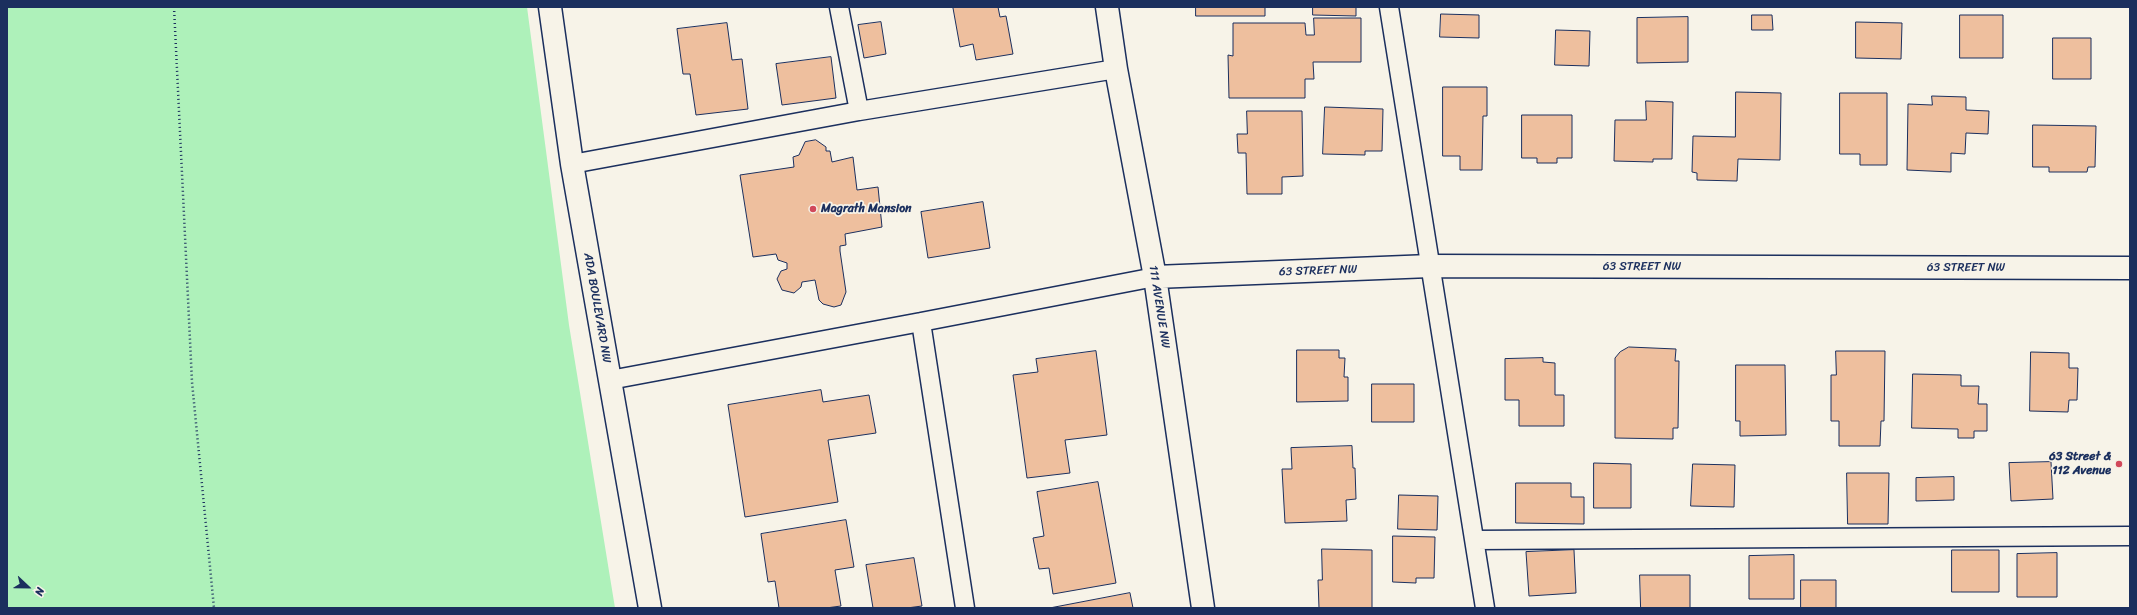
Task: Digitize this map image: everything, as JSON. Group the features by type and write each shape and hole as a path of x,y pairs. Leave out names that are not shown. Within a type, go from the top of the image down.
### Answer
{"street":[{"name":"ADA BOULEVARD NW","path":"550,7 572,164 650,608"},
{"name":"111 AVENUE NW","path":"1107,7 1116,69 1155,277 1203,608"},
{"name":"63 STREET NW","path":"1155,277 1430,266 2130,268"}],"lane":[{"path":"839,7 859,111"},
{"path":"1389,7 1485,608"},
{"path":"572,164 859,111 1116,69"},
{"path":"610,380 1155,277"},
{"path":"920,322 966,608"},
{"path":"1474,540 2130,536"}],"path":[{"path":"174,7 192,382 214,608"}],"green space":[{"path":"7,7 527,7 569,325 615,608 7,608"}],"building":[{"path":"949,7 998,7 1000,17 1006,16 1013,54 976,60 973,44 960,47 953,8"},
{"path":"1196,7 1265,7 1265,16 1196,16"},
{"path":"1313,7 1356,7 1356,16 1313,15"},
{"path":"1441,14 1479,15 1479,38 1440,37"},
{"path":"1752,15 1772,15 1773,30 1752,30"},
{"path":"1960,15 2003,15 2003,58 1960,58"},
{"path":"1688,17 1688,62 1637,63 1637,18"},
{"path":"1314,18 1361,18 1361,62 1313,62 1314,79 1305,79 1305,98 1229,98 1228,55 1233,56 1233,23 1305,23 1306,35 1314,35"},
{"path":"881,22 886,54 864,58 858,25"},
{"path":"1856,22 1902,23 1901,59 1856,58"},
{"path":"727,23 732,60 742,59 748,109 696,115 690,74 683,74 677,29"},
{"path":"1556,30 1590,31 1589,66 1555,65"},
{"path":"2053,38 2091,38 2091,79 2053,79"},
{"path":"831,57 836,98 782,105 776,64"},
{"path":"1443,87 1487,87 1487,116 1483,116 1482,170 1460,170 1460,156 1443,156"},
{"path":"1736,92 1781,93 1780,160 1738,159 1737,181 1697,180 1697,173 1692,172 1693,136 1735,137"},
{"path":"1840,93 1887,93 1887,165 1860,165 1860,154 1840,154"},
{"path":"1932,96 1966,97 1966,110 1989,111 1988,134 1966,133 1965,154 1951,153 1951,172 1907,170 1908,104 1932,105"},
{"path":"1646,101 1673,102 1672,159 1653,159 1653,162 1614,161 1615,120 1646,120"},
{"path":"1325,107 1383,109 1382,151 1365,151 1365,155 1323,154"},
{"path":"1247,111 1302,111 1303,176 1282,177 1282,194 1247,194 1246,153 1238,153 1237,134 1247,134"},
{"path":"1522,115 1572,115 1572,158 1557,158 1557,163 1537,163 1537,158 1522,158"},
{"path":"2033,125 2096,126 2095,167 2088,167 2087,172 2049,172 2049,167 2033,167"},
{"name":"Magrath Mansion","path":"816,140 826,147 826,151 830,151 832,162 853,157 857,190 878,187 882,227 845,234 846,245 840,246 840,251 846,292 841,305 834,307 823,304 819,300 815,280 802,282 801,287 794,293 782,290 777,279 781,271 787,269 787,263 778,260 776,254 753,257 740,175 794,167 793,157 799,155 805,142"},
{"path":"983,202 990,248 928,258 921,212"},
{"path":"1629,347 1676,349 1675,361 1679,361 1678,428 1673,428 1673,439 1615,438 1615,358 1620,352"},
{"path":"1297,350 1339,350 1339,358 1345,358 1344,377 1348,377 1348,401 1297,402"},
{"path":"1096,351 1107,435 1065,440 1070,473 1027,478 1013,375 1038,372 1036,359"},
{"path":"1836,351 1885,351 1884,421 1881,421 1880,446 1839,446 1839,421 1831,421 1831,375 1836,375"},
{"path":"2031,352 2069,353 2069,368 2078,368 2077,400 2069,400 2068,412 2030,411"},
{"path":"1543,358 1543,362 1555,363 1555,395 1564,395 1564,426 1519,426 1519,400 1505,400 1505,359"},
{"path":"1736,365 1785,365 1786,435 1740,436 1740,421 1736,421"},
{"path":"1913,374 1961,375 1961,386 1979,386 1978,404 1987,404 1987,431 1974,431 1974,438 1958,438 1958,429 1912,428"},
{"path":"1372,384 1414,384 1414,422 1372,422"},
{"path":"821,390 823,402 869,395 876,433 828,440 838,502 745,517 728,405"},
{"path":"1352,446 1353,468 1355,468 1356,499 1346,500 1347,521 1285,523 1282,469 1292,469 1291,448"},
{"path":"2051,462 2053,499 2011,501 2009,463"},
{"path":"1594,463 1631,464 1631,508 1594,508"},
{"path":"1693,464 1735,465 1734,507 1691,506"},
{"path":"1847,473 1889,473 1888,524 1848,524"},
{"path":"1954,477 1954,500 1916,501 1916,478"},
{"path":"1098,482 1116,583 1053,594 1049,568 1039,569 1033,538 1044,536 1037,492"},
{"path":"1516,483 1571,483 1571,497 1584,497 1584,524 1516,523"},
{"path":"1399,495 1438,496 1437,530 1398,529"},
{"path":"846,520 854,567 835,570 841,606 826,608 779,608 775,581 768,582 761,534"},
{"path":"1393,536 1435,537 1434,578 1416,578 1416,583 1393,582"},
{"path":"1322,549 1372,550 1372,608 1319,608 1318,580 1322,580"},
{"path":"1574,550 1576,593 1529,596 1526,552"},
{"path":"1952,550 1999,550 1999,592 1952,592"},
{"path":"2057,553 2057,597 2017,597 2017,554"},
{"path":"1794,555 1794,599 1749,599 1749,556"},
{"path":"914,558 922,606 907,608 873,608 866,565"},
{"path":"1640,575 1690,575 1690,608 1641,608"},
{"path":"1801,580 1836,580 1836,608 1801,608"},
{"path":"1130,593 1133,608 1050,608"}],"place":[{"name":"Magrath Mansion","path":"813,209"},
{"name":"63 Street & 112 Avenue","path":"2119,464"}]}
